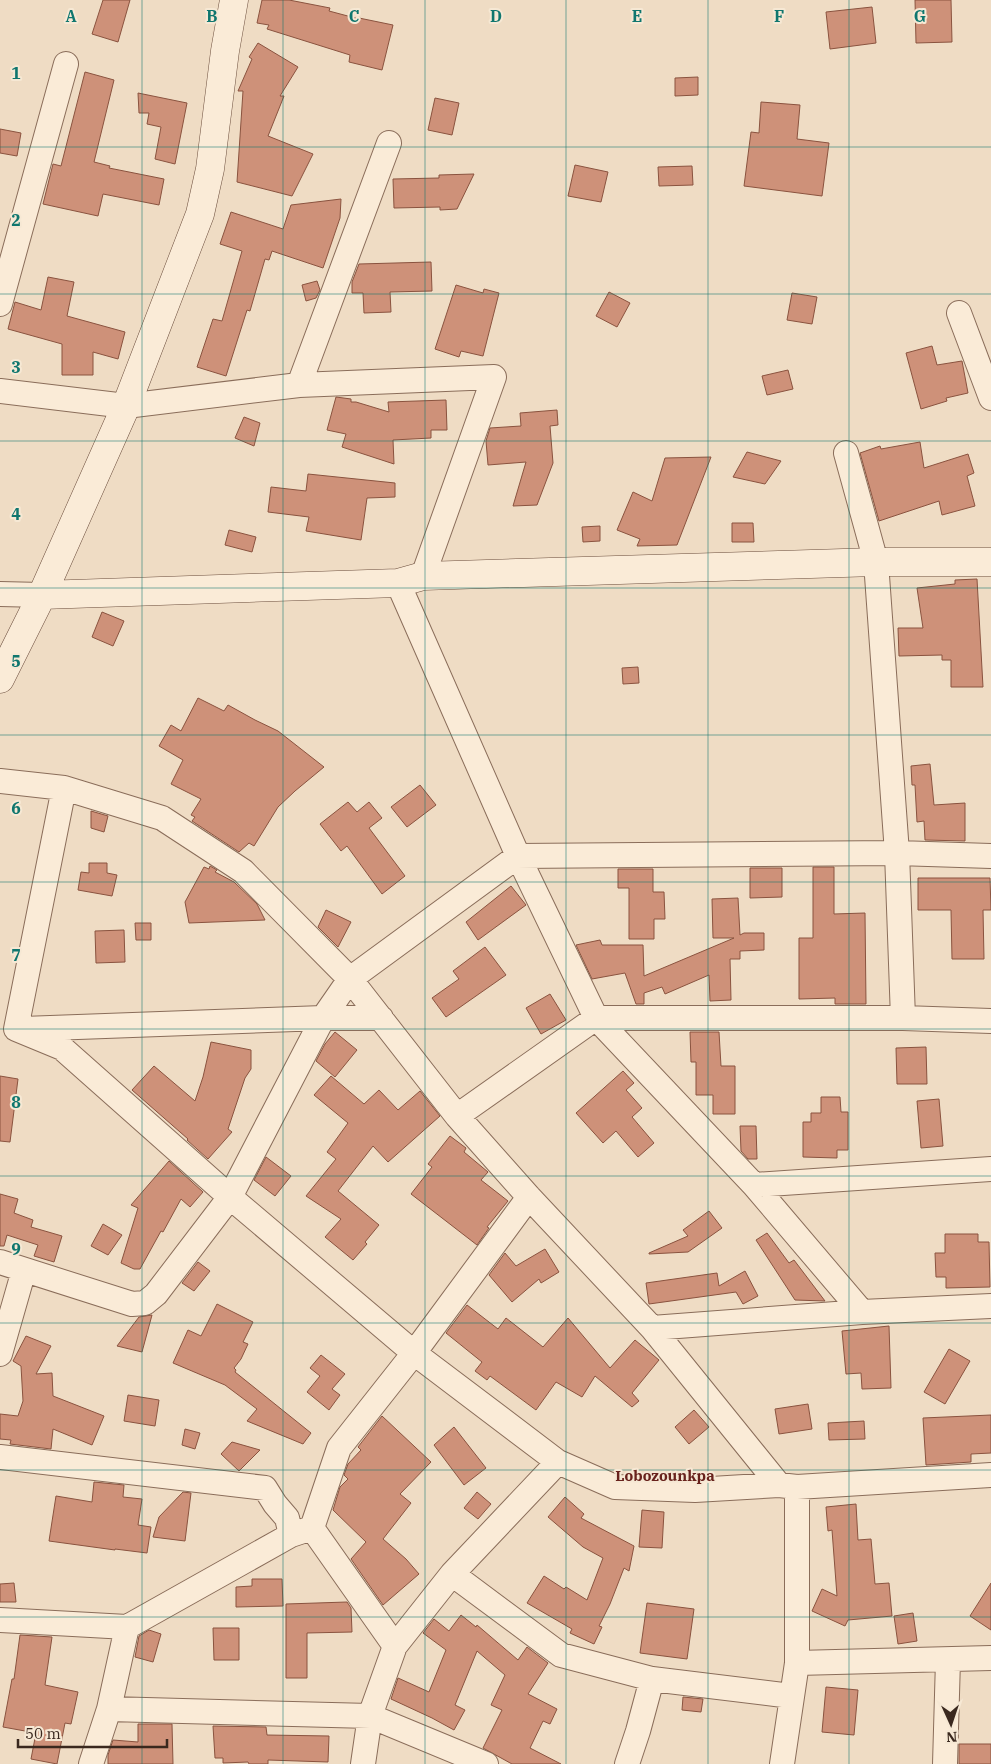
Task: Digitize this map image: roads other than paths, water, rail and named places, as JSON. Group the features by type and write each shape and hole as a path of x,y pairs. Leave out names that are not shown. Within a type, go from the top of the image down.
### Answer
{"street":[{"path":"0,679 42,595 126,406 200,214 210,169 225,51 234,0"},
{"path":"0,304 66,64"},
{"path":"300,385 389,143"},
{"path":"959,313 991,398"},
{"path":"0,391 126,406 300,385 494,377 410,579 518,856 596,1018 754,1185 862,1312"},
{"path":"846,453 876,562 897,853 903,1018"},
{"path":"0,594 42,595 876,562 991,562"},
{"path":"0,781 64,788 162,818 244,871 350,978 457,1116 529,1197 652,1328 788,1486 797,1664 782,1764"},
{"path":"5,1028 64,788"},
{"path":"0,1262 132,1304 145,1303 156,1294 230,1197 324,1018 350,978 518,856 897,853 991,856"},
{"path":"5,1028 324,1018 381,1018"},
{"path":"457,1116 596,1018 903,1018 991,1021"},
{"path":"5,1028 62,1048 230,1197 414,1353 558,1462 615,1488 696,1490 991,1475"},
{"path":"754,1185 991,1169"},
{"path":"0,1620 127,1627 301,1532 339,1448 414,1353 529,1197"},
{"path":"0,1354 24,1270"},
{"path":"652,1328 862,1312 991,1306"},
{"path":"0,1457 265,1488 275,1504 301,1532 395,1646"},
{"path":"363,1764 370,1716 395,1646 452,1574 558,1462"},
{"path":"452,1574 561,1655 652,1679 791,1696"},
{"path":"91,1764 109,1709 127,1627"},
{"path":"797,1664 991,1658"},
{"path":"945,1764 948,1660"},
{"path":"627,1764 652,1679"},
{"path":"109,1709 370,1716 486,1764"}],"district":[{"name":"Lobozounkpa","path":"665,1476"}]}
